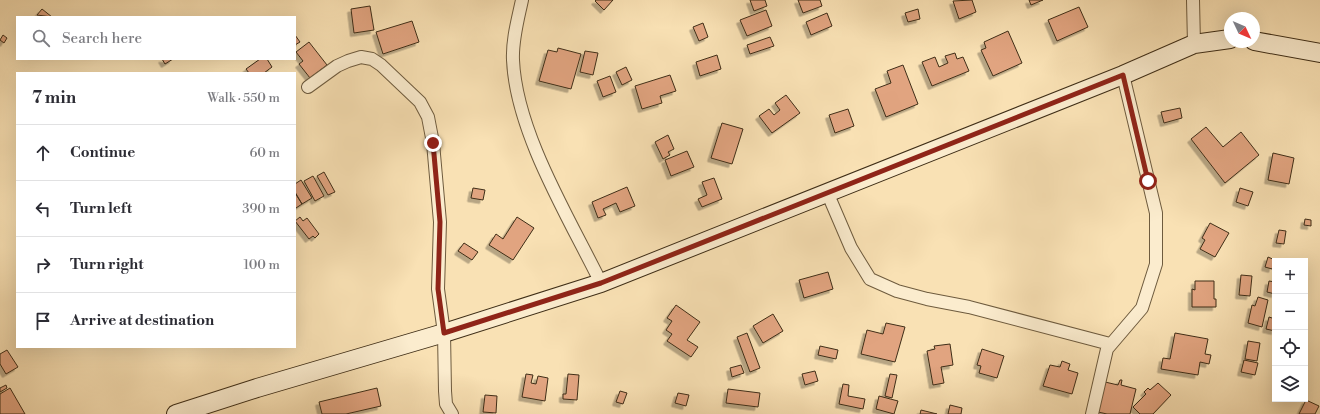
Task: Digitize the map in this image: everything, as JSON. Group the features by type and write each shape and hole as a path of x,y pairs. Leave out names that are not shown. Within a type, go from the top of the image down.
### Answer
{"street":[{"path":"522,0 516,25 513,60 518,98 540,160 601,283"},
{"path":"1193,0 1194,44"},
{"path":"176,414 257,388 444,333 601,283 1123,75 1194,44 1224,40"},
{"path":"1260,42 1320,53"},
{"path":"308,86 337,66 362,57 372,59 381,65 420,102 428,118 433,143 440,222 438,289 444,333 444,391 446,404 452,414"},
{"path":"1092,414 1107,349 1142,308 1156,264 1156,213 1123,75"},
{"path":"827,192 850,248 870,279 897,291 927,300 969,307 1110,344"}],"building":[{"path":"613,0 604,10 595,1"},
{"path":"750,0 765,0 767,6 754,11"},
{"path":"798,0 820,0 822,6 803,13"},
{"path":"972,0 976,12 959,19 953,1"},
{"path":"1029,0 1043,0 1031,5"},
{"path":"370,6 374,30 354,33 351,9"},
{"path":"1079,7 1088,27 1057,41 1048,20"},
{"path":"42,9 51,16 44,16 37,15"},
{"path":"918,9 920,19 908,22 905,13"},
{"path":"766,10 772,26 747,36 740,20"},
{"path":"827,13 832,26 811,35 806,22"},
{"path":"412,21 419,42 383,54 376,32"},
{"path":"703,23 708,37 699,41 693,27"},
{"path":"1008,31 1022,63 993,76 981,50 986,48 984,42"},
{"path":"3,35 7,38 4,43 0,40"},
{"path":"296,36 300,42 296,44"},
{"path":"770,37 774,46 750,54 747,45"},
{"path":"309,42 327,65 310,78 299,64 303,61 296,52"},
{"path":"558,48 581,54 571,89 539,81 548,50 557,52"},
{"path":"585,51 598,53 593,75 580,72"},
{"path":"955,53 957,59 963,57 969,71 932,86 922,62 935,57 939,67 948,63 945,56"},
{"path":"717,55 721,69 700,76 696,62"},
{"path":"163,60 171,60 165,64"},
{"path":"259,60 268,60 272,67 265,72 248,72 246,69"},
{"path":"903,65 918,104 886,117 875,89 891,83 887,71"},
{"path":"626,67 632,80 622,85 616,72"},
{"path":"670,75 676,91 660,96 662,103 642,109 635,86"},
{"path":"610,76 616,92 603,97 597,81"},
{"path":"786,95 800,113 772,133 759,116 769,109 774,115 780,110 775,103"},
{"path":"1180,108 1182,118 1164,123 1161,112"},
{"path":"848,109 854,126 835,133 829,115"},
{"path":"722,123 743,129 732,164 711,158"},
{"path":"1206,127 1223,147 1241,132 1259,155 1225,183 1191,139"},
{"path":"668,135 674,149 668,152 670,155 663,159 655,142"},
{"path":"687,151 694,167 671,176 665,160"},
{"path":"1273,153 1294,158 1289,184 1268,180"},
{"path":"324,172 335,192 328,195 317,176"},
{"path":"313,176 324,196 315,201 304,181"},
{"path":"714,178 722,199 702,207 698,199 707,195 702,182"},
{"path":"301,180 312,198 302,204 296,194 296,183"},
{"path":"627,187 635,206 620,212 616,203 603,209 606,215 598,218 592,202"},
{"path":"473,188 485,190 483,200 471,198"},
{"path":"1240,188 1253,192 1248,206 1236,202"},
{"path":"296,195 302,204 296,208"},
{"path":"300,217 303,221 307,218 319,234 315,238 313,236 309,239 296,220"},
{"path":"517,217 534,228 513,260 489,245 496,234 503,239"},
{"path":"1305,219 1311,220 1311,226 1304,225"},
{"path":"1210,223 1229,233 1215,257 1200,249 1205,240 1202,238"},
{"path":"1279,230 1286,231 1284,244 1276,243"},
{"path":"464,243 478,252 472,260 458,251"},
{"path":"1268,257 1272,259 1272,269 1265,267"},
{"path":"828,272 833,289 804,298 799,280"},
{"path":"1241,275 1252,276 1250,296 1239,295"},
{"path":"1195,281 1214,281 1214,299 1216,299 1216,307 1192,307 1192,289 1195,290"},
{"path":"1269,281 1272,282 1272,293 1267,292"},
{"path":"1258,297 1268,300 1262,327 1248,323 1252,305 1255,306"},
{"path":"676,305 700,322 687,340 698,347 691,357 667,341 672,334 666,330 672,321 667,318"},
{"path":"773,314 783,331 763,343 753,326"},
{"path":"1269,317 1272,318 1272,330 1266,329"},
{"path":"886,323 905,327 895,362 861,354 867,330 883,334"},
{"path":"747,333 760,368 750,372 737,337"},
{"path":"1175,333 1208,339 1205,354 1211,355 1209,364 1200,362 1198,375 1161,369 1163,358 1170,359"},
{"path":"1248,341 1260,343 1257,361 1245,359"},
{"path":"950,344 953,365 941,367 944,383 933,385 927,351 935,349 934,346"},
{"path":"820,346 838,350 836,359 818,355"},
{"path":"982,349 1004,356 997,378 979,373 981,366 977,365"},
{"path":"7,350 18,367 6,374 0,364 0,354"},
{"path":"1244,360 1258,363 1255,375 1241,372"},
{"path":"1062,361 1070,364 1068,370 1078,373 1072,394 1043,386 1050,365 1060,367"},
{"path":"741,365 744,373 732,377 730,368"},
{"path":"815,371 818,381 805,385 802,374"},
{"path":"526,374 533,375 531,383 536,384 538,376 548,378 545,401 522,397"},
{"path":"568,374 579,375 577,400 563,399 563,394 566,394"},
{"path":"890,374 897,375 892,398 885,396"},
{"path":"1120,380 1122,380 1121,385 1136,389 1130,414 1107,414 1098,412 1105,382 1118,385"},
{"path":"1158,383 1171,395 1153,414 1140,414 1133,407 1146,394 1144,392 1148,388 1150,390"},
{"path":"843,384 849,385 848,396 865,399 863,409 839,404"},
{"path":"6,385 7,388 0,392 0,388"},
{"path":"10,388 25,414 0,414 0,394"},
{"path":"377,388 381,406 346,414 322,414 319,402"},
{"path":"728,389 760,393 758,407 726,403"},
{"path":"620,391 627,393 623,404 616,402"},
{"path":"678,393 689,395 686,406 675,403"},
{"path":"485,395 497,396 496,413 483,412"},
{"path":"879,396 898,401 894,414 876,409"},
{"path":"1308,401 1319,406 1315,414 1299,414 1305,402"},
{"path":"950,405 962,408 961,414 948,414"},
{"path":"921,410 937,414 920,414"}],"route":[{"path":"433,143 440,222 438,289 444,333 601,283 1123,75 1148,181"}]}
